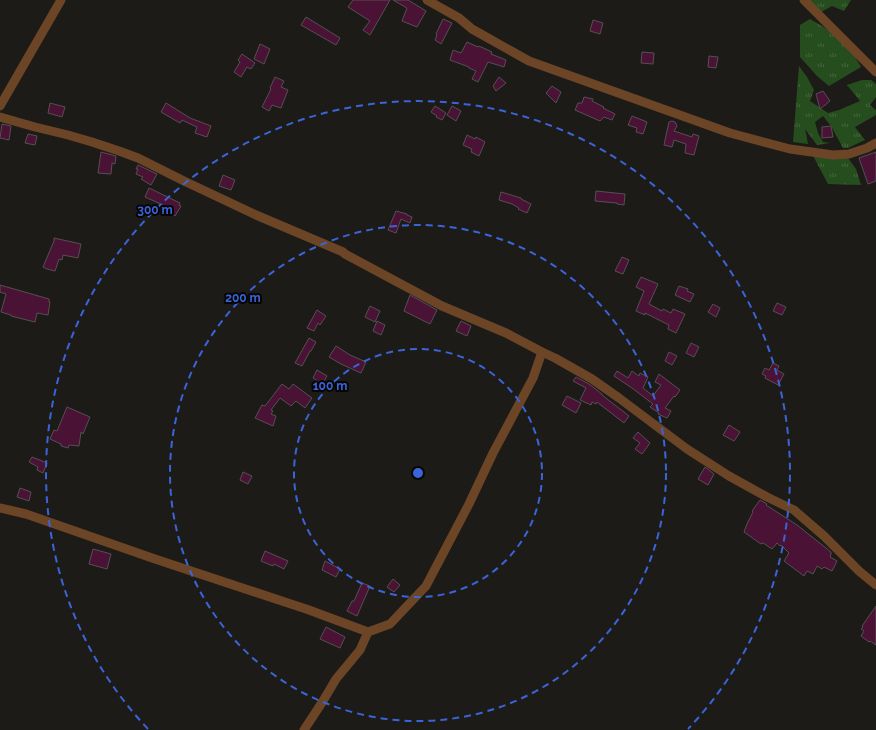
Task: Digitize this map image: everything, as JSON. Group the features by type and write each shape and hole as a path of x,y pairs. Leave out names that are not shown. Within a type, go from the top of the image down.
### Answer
{"street":[{"path":"0,106 62,0"},
{"path":"427,0 459,18 472,29 529,61 730,133 790,149 833,155 849,154 867,148 876,143"},
{"path":"804,0 876,72"},
{"path":"0,117 68,135 138,158 256,215 343,252 442,306 506,333 555,358 619,398 687,449 729,476 794,510 876,585"},
{"path":"0,508 26,514 309,610 368,632 390,624 426,586 533,378 542,352"},
{"path":"304,730 336,679 360,650 368,632"}],"green space":[{"path":"808,0 851,0 844,11 832,6 821,12"},
{"path":"810,19 846,42 861,67 829,86 817,76 800,57 800,25"},
{"path":"799,66 814,90 810,101 828,113 860,101 847,85 862,80 871,80 876,84 876,97 870,105 876,110 876,115 855,127 865,140 848,148 843,148 831,126 823,116 815,122 818,133 823,142 830,143 817,145 805,129 808,144 793,142"},
{"path":"811,152 848,158 856,169 861,185 828,184"}],"building":[{"path":"353,0 390,0 370,35 363,30 370,21 348,7"},
{"path":"393,0 408,0 426,11 417,27 402,21 407,8"},
{"path":"306,17 340,38 336,45 301,25"},
{"path":"443,19 452,23 441,44 435,40 436,34"},
{"path":"593,20 603,23 600,34 590,31"},
{"path":"467,42 492,52 491,54 506,60 504,67 488,62 478,82 472,79 476,71 450,60 453,50 461,53"},
{"path":"260,44 270,49 264,64 254,59"},
{"path":"642,52 654,53 653,64 641,63"},
{"path":"242,54 255,63 251,69 247,67 241,77 234,72 240,62 238,60"},
{"path":"709,56 718,57 716,68 708,67"},
{"path":"275,77 284,81 281,87 288,90 281,108 272,105 269,111 262,107"},
{"path":"499,77 506,83 496,91 493,86"},
{"path":"552,86 561,92 556,103 546,93"},
{"path":"823,91 830,101 820,109 816,94"},
{"path":"584,97 593,99 592,101 615,114 612,120 604,117 600,121 575,110 578,103 582,103"},
{"path":"50,103 65,107 62,117 48,113"},
{"path":"166,103 190,118 211,126 207,137 195,133 197,127 182,120 180,123 161,112"},
{"path":"435,106 446,113 442,120 431,112"},
{"path":"452,106 461,111 456,121 447,115"},
{"path":"632,116 647,122 643,134 636,132 637,128 628,125"},
{"path":"669,122 675,122 677,126 674,131 692,137 693,134 699,136 694,155 685,153 686,144 674,140 672,147 664,145"},
{"path":"2,124 11,126 9,140 0,138"},
{"path":"831,126 833,137 822,138 822,127"},
{"path":"28,134 37,136 35,145 25,143"},
{"path":"467,135 475,139 476,137 485,142 479,156 471,152 472,149 463,145"},
{"path":"101,152 116,156 115,164 112,163 111,174 98,173"},
{"path":"876,152 876,181 868,184 859,158"},
{"path":"138,165 157,174 151,185 141,179 143,177 136,174"},
{"path":"223,175 235,180 231,190 219,186"},
{"path":"149,188 180,203 179,205 181,206 175,216 161,208 163,205 145,197"},
{"path":"596,191 625,194 624,205 595,201"},
{"path":"501,192 521,198 531,204 527,213 518,209 519,208 512,204 499,200"},
{"path":"396,211 412,217 410,223 401,219 396,233 388,230"},
{"path":"54,238 81,244 78,258 63,255 62,260 59,259 55,271 43,267"},
{"path":"622,257 629,260 623,274 615,271"},
{"path":"641,277 658,284 649,304 662,311 663,309 671,313 673,309 685,314 676,333 668,329 669,325 645,313 645,315 636,311 644,291 636,287"},
{"path":"0,285 49,299 48,315 37,313 35,322 1,312 6,294 0,292"},
{"path":"679,286 688,289 687,291 694,294 690,302 675,295"},
{"path":"410,295 437,310 430,324 404,311"},
{"path":"777,303 786,307 782,315 773,311"},
{"path":"713,304 720,308 716,317 708,312"},
{"path":"370,306 380,311 375,322 365,317"},
{"path":"317,310 326,316 320,325 318,323 314,331 307,328"},
{"path":"377,321 385,325 381,335 373,331"},
{"path":"461,321 471,326 467,336 456,331"},
{"path":"309,338 316,342 302,366 295,363"},
{"path":"691,343 699,347 694,357 686,353"},
{"path":"336,346 350,355 366,362 361,373 329,357"},
{"path":"669,352 677,356 672,365 665,361"},
{"path":"773,363 779,366 777,370 784,374 778,385 765,378 766,376 762,374 765,368 769,370"},
{"path":"317,370 327,376 322,384 313,378"},
{"path":"617,371 628,378 632,371 639,376 640,373 648,377 643,388 653,396 661,385 655,382 659,374 680,390 665,408 671,411 667,418 658,414 659,413 650,407 653,404 614,376"},
{"path":"576,377 589,384 629,416 624,423 597,402 596,404 592,402 591,405 580,400 586,388 573,381"},
{"path":"282,384 289,389 293,384 312,398 305,408 296,401 291,406 280,398 271,410 273,411 271,414 276,416 273,426 255,418 262,405 265,406"},
{"path":"567,396 581,403 576,413 562,405"},
{"path":"67,407 90,417 83,434 81,432 79,446 69,445 68,448 61,446 61,444 50,439 54,430 57,431"},
{"path":"729,425 740,432 734,441 723,435"},
{"path":"638,432 650,443 642,454 635,449 640,443 633,438"},
{"path":"32,457 47,463 43,473 37,470 38,467 29,462"},
{"path":"705,467 714,474 708,485 698,479"},
{"path":"243,472 252,476 248,484 240,480"},
{"path":"20,488 31,492 29,501 17,497"},
{"path":"760,500 797,525 831,552 830,557 837,561 832,571 824,567 822,569 817,566 813,574 807,571 804,576 784,561 789,553 781,545 780,546 777,543 772,549 763,543 761,544 744,532 753,512 752,511"},
{"path":"93,549 111,554 107,569 89,564"},
{"path":"265,551 288,561 284,569 274,564 273,566 261,561"},
{"path":"325,561 340,569 336,577 322,570"},
{"path":"393,579 400,585 394,592 387,587"},
{"path":"362,583 370,586 357,616 347,611 352,601 354,601"},
{"path":"876,606 876,645 861,636 864,631 861,629"},
{"path":"326,627 345,637 340,648 320,639"}]}
